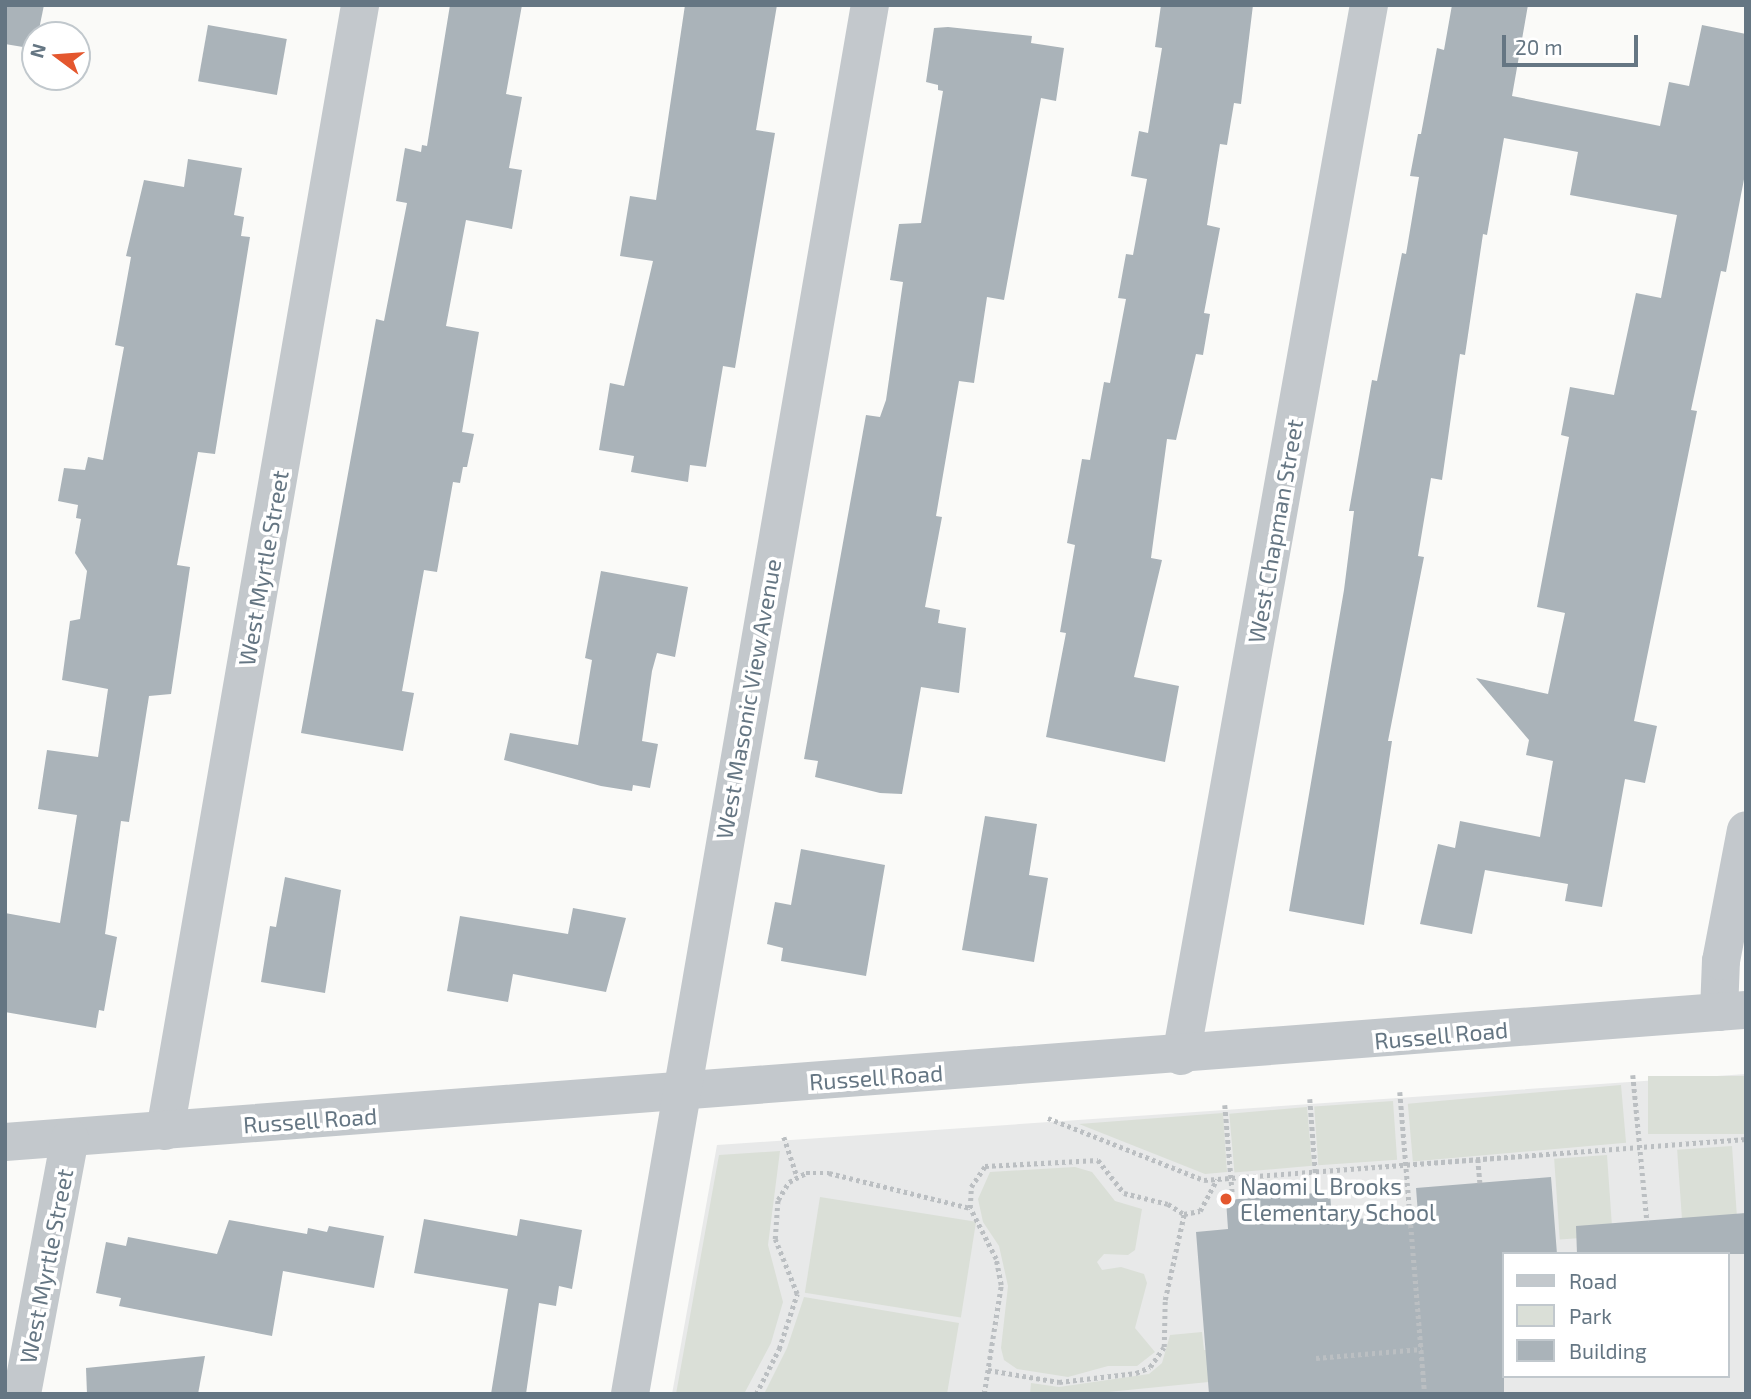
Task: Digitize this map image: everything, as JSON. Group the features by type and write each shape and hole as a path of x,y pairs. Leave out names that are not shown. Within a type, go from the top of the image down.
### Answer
{"street":[{"name":"West Myrtle Street","path":"165,1131 360,5"},
{"name":"West Masonic View Avenue","path":"630,1394 870,5"},
{"name":"West Chapman Street","path":"1181,1056 1369,5"},
{"path":"1732,1011 1721,961 1746,830"},
{"name":"Russell Road","path":"5,1142 1181,1056 1732,1011"},
{"name":"West Myrtle Street","path":"22,1394 70,1138"}],"path":[{"path":"1633,1075 1647,1221"},
{"path":"1400,1092 1426,1394"},
{"path":"1310,1099 1317,1193"},
{"path":"1226,1105 1233,1200"},
{"path":"1048,1118 1204,1180 1746,1139"},
{"path":"785,1137 797,1176"},
{"path":"984,1394 1001,1286 996,1259 970,1208 971,1187 991,1163 1091,1158 1103,1164 1124,1192 1168,1205 1184,1214 1200,1211 1218,1179"},
{"path":"1478,1159 1480,1183"},
{"path":"757,1394 779,1349 797,1294 775,1239 778,1200 797,1176 829,1173 970,1208"},
{"path":"988,1370 1059,1382 1136,1373 1150,1367 1164,1347 1165,1300 1184,1214"},
{"path":"1316,1359 1422,1349"}],"shaded area":[{"name":"Naomi L Brooks Elementary School","path":"1746,1074 1746,1394 672,1394 717,1145"}],"green space":[{"path":"1648,1076 1746,1076 1746,1134 1648,1134"},
{"path":"1621,1085 1626,1143 1413,1161 1408,1104"},
{"path":"1393,1101 1397,1160 1318,1165 1314,1107"},
{"path":"1307,1107 1312,1166 1234,1173 1229,1114"},
{"path":"1223,1113 1227,1172 1205,1174 1079,1124"},
{"path":"1732,1146 1738,1226 1683,1230 1677,1150"},
{"path":"780,1151 768,1245 783,1302 771,1343 744,1394 676,1394 719,1155"},
{"path":"1607,1155 1613,1236 1560,1239 1554,1159"},
{"path":"1075,1167 1092,1172 1115,1201 1142,1209 1135,1250 1128,1255 1104,1254 1097,1262 1102,1270 1121,1267 1144,1274 1147,1283 1135,1328 1155,1352 1137,1366 1108,1366 1068,1377 1017,1369 1004,1360 1001,1348 1008,1286 999,1246 983,1222 978,1199 990,1172"},
{"path":"820,1197 976,1222 961,1318 805,1293"},
{"path":"804,1297 959,1323 947,1394 764,1394 787,1348"},
{"path":"1202,1332 1204,1350 1267,1345 1269,1376 1088,1394 1030,1394 1031,1383 1059,1387 1149,1374 1162,1363 1170,1335"}],"building":[{"path":"5,5 44,5 41,21 21,21 21,47 5,44"},
{"path":"450,5 522,5 506,94 522,97 509,168 522,170 512,229 466,220 446,326 479,332 462,432 474,434 467,467 463,467 460,483 453,482 437,572 424,570 402,691 414,693 403,751 301,733 376,319 384,321 407,203 396,201 405,148 421,152 422,145 427,146"},
{"path":"685,5 777,5 756,130 775,133 735,368 723,366 706,467 690,465 688,482 631,472 634,456 599,450 610,383 624,386 653,261 620,256 630,196 656,200"},
{"path":"1161,5 1253,5 1241,104 1234,103 1227,145 1220,144 1207,225 1220,228 1204,313 1210,314 1203,355 1196,354 1176,440 1167,439 1151,558 1162,560 1134,677 1179,686 1165,762 1046,737 1066,633 1060,632 1075,545 1067,543 1082,459 1090,460 1104,382 1110,383 1126,299 1118,298 1126,254 1133,255 1147,179 1131,176 1139,131 1148,133 1162,48 1155,47"},
{"path":"1452,5 1528,5 1512,96 1660,126 1669,82 1689,86 1702,25 1746,34 1746,169 1726,272 1721,271 1691,410 1697,411 1634,721 1657,726 1645,783 1625,779 1602,907 1565,901 1568,884 1485,870 1472,934 1420,924 1438,844 1455,848 1460,821 1540,837 1553,761 1526,755 1529,740 1476,678 1548,694 1565,613 1537,607 1569,437 1561,435 1570,387 1614,395 1636,293 1661,298 1677,215 1570,195 1578,152 1504,138 1487,235 1483,234 1465,355 1460,354 1442,480 1431,478 1418,556 1424,557 1388,741 1392,741 1364,925 1289,911 1344,590 1354,511 1349,511 1372,380 1377,381 1402,253 1406,254 1419,177 1410,176 1437,48 1444,50"},
{"path":"208,25 287,39 277,95 198,81"},
{"path":"948,27 1032,36 1031,43 1064,48 1056,101 1041,98 1004,300 987,297 974,383 959,381 936,516 942,517 925,607 940,610 938,623 966,628 959,693 921,687 902,794 880,793 815,777 818,761 804,759 866,415 880,417 886,400 903,282 890,280 899,224 921,223 943,91 938,90 938,85 926,82 934,28"},
{"path":"188,159 242,168 234,215 244,217 241,236 250,237 215,454 198,452 177,565 190,567 171,694 149,696 129,822 121,821 105,934 117,937 104,1011 99,1010 96,1028 5,1012 5,913 60,923 77,815 38,809 47,750 98,757 108,689 62,680 70,621 80,619 87,571 75,553 81,519 76,518 78,505 58,501 64,468 85,470 88,457 103,460 124,347 115,345 131,257 126,256 144,180 184,187"},
{"path":"601,571 688,587 675,657 657,653 652,671 642,741 658,744 650,788 633,785 632,791 601,786 504,760 510,733 578,745 592,660 585,658"},
{"path":"985,816 1037,824 1029,875 1048,878 1034,962 962,950"},
{"path":"801,849 885,865 866,976 781,961 783,948 767,944 775,902 791,905"},
{"path":"285,877 341,890 325,993 261,982 270,926 276,927"},
{"path":"573,908 626,918 606,992 513,974 508,1002 447,991 460,916 568,934"},
{"path":"1551,1177 1557,1252 1502,1252 1504,1394 1209,1394 1196,1232 1228,1229 1226,1200 1330,1192 1332,1221 1418,1214 1416,1188"},
{"path":"1746,1213 1746,1254 1577,1252 1576,1226"},
{"path":"424,1219 517,1236 520,1219 582,1230 572,1289 559,1286 556,1306 539,1303 526,1394 491,1394 508,1289 414,1273"},
{"path":"229,1220 307,1234 308,1228 327,1232 329,1226 384,1236 374,1288 283,1271 272,1336 119,1306 121,1298 96,1293 106,1242 126,1246 128,1237 217,1254"},
{"path":"205,1356 198,1394 87,1394 86,1368"}],"place":[{"name":"Naomi L Brooks Elementary School","path":"1226,1199"}]}
